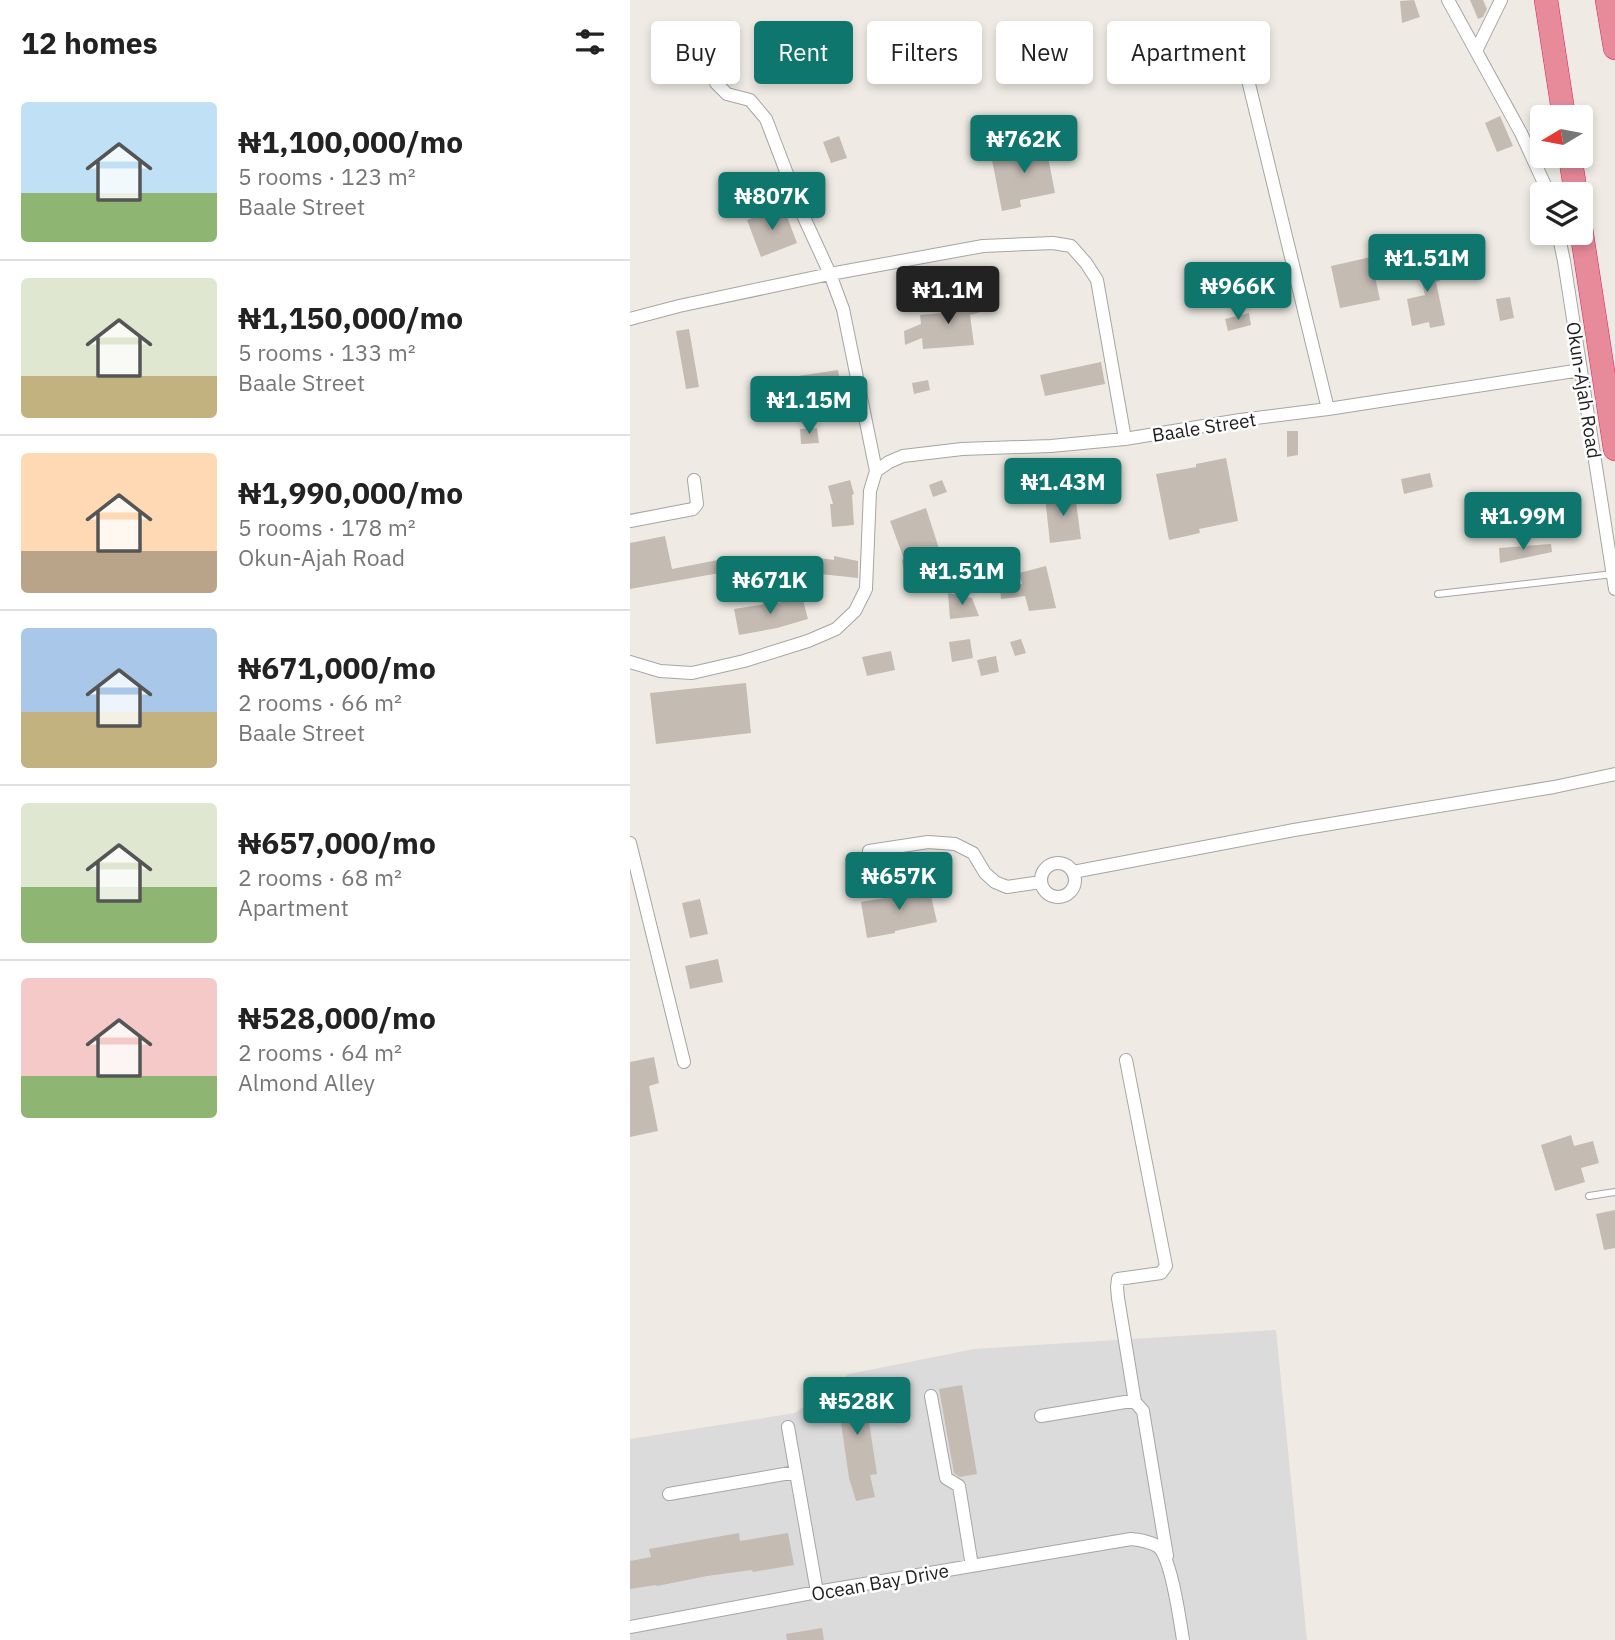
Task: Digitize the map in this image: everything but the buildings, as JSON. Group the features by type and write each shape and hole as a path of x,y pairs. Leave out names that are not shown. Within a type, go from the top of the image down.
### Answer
{"highway":[{"path":"1546,0 1562,105"},
{"path":"1607,0 1615,48"},
{"path":"1584,245 1615,449"}],"street":[{"path":"1448,0 1521,133 1543,182"},
{"path":"1476,51 1501,0"},
{"path":"630,662 660,671 692,673 757,657 836,629 855,611 866,589 870,491 876,471 844,309 766,119 750,100 727,94 718,84"},
{"path":"1249,84 1328,409"},
{"path":"630,319 830,274 983,246 1054,243 1071,246 1097,280 1125,439"},
{"name":"Okun-Ajah Road","path":"1561,245 1615,589"},
{"name":"Baale Street","path":"876,471 903,456 962,449 1051,446 1125,439 1581,370"},
{"path":"630,521 693,509 697,504 695,480"},
{"path":"1073,872 1615,774"},
{"path":"630,842 684,1062"},
{"path":"869,851 928,842 956,844 973,853 985,873 995,882 1007,887 1041,883"},
{"path":"1053,864 1064,864 1073,872 1075,884 1069,894 1057,898 1046,893 1041,883 1044,871 1053,864"},
{"path":"1126,1060 1166,1266 1161,1273 1118,1279 1118,1298 1135,1402 1143,1411 1168,1564 1184,1640"},
{"path":"931,1396 946,1478 959,1486 972,1566"},
{"path":"1041,1416 1135,1402"},
{"path":"788,1427 817,1592"},
{"path":"669,1494 796,1472"},
{"name":"Ocean Bay Drive","path":"630,1627 817,1592 1131,1539 1143,1540 1160,1547 1168,1564"}],"lane":[{"path":"1438,594 1613,574"},
{"path":"1589,1196 1615,1192"}],"shaded area":[{"path":"1276,1330 1307,1640 630,1640 630,1439 795,1413 849,1374 974,1349"}]}
